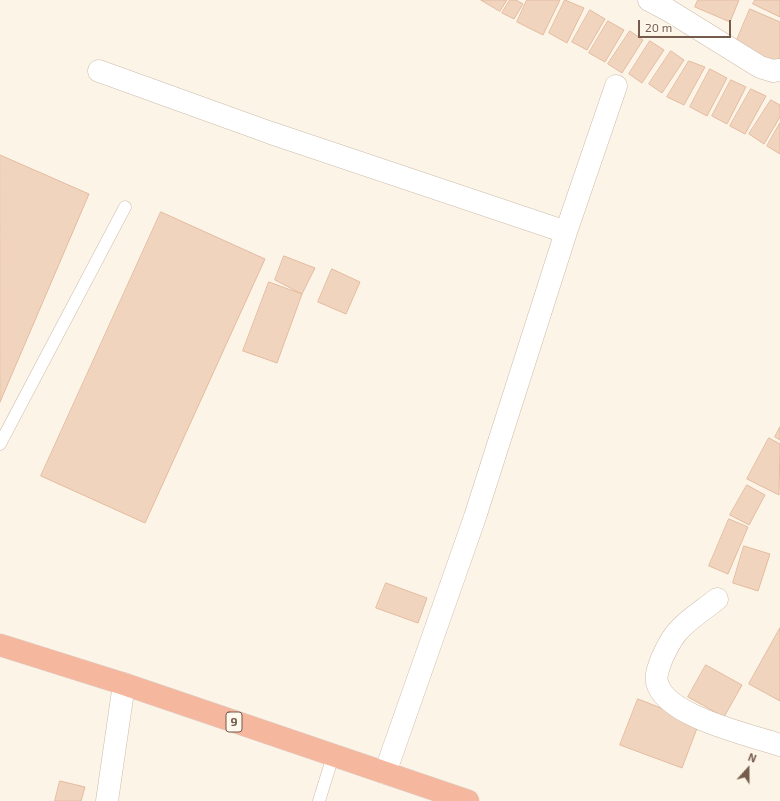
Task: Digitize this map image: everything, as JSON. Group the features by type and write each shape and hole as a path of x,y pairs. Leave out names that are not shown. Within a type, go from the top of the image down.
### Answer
{"highway":[{"name":"9","path":"0,645 124,684 468,801"}],"street":[{"path":"649,0 671,5 760,67 773,71 780,70"},
{"path":"99,71 271,133 566,232"},
{"path":"385,773 402,719 474,517 566,232 616,86"},
{"path":"717,599 679,629 671,640 660,664 656,681 665,698 686,712 708,722 780,745"},
{"path":"107,801 124,684"}],"lane":[{"path":"0,444 125,207"},
{"path":"319,801 333,756"}],"building":[{"path":"481,0 507,0 500,11"},
{"path":"510,0 516,0 523,4 514,19 502,13"},
{"path":"527,0 560,0 543,35 517,22"},
{"path":"565,0 584,8 567,43 549,33"},
{"path":"698,0 739,0 730,22 695,7"},
{"path":"755,0 780,0 780,17 753,4"},
{"path":"750,9 780,22 780,58 777,66 734,47"},
{"path":"590,10 605,19 587,50 572,42"},
{"path":"608,21 624,30 605,62 589,53"},
{"path":"630,31 643,40 622,73 608,64"},
{"path":"650,41 664,50 642,83 629,74"},
{"path":"671,51 684,60 662,93 649,84"},
{"path":"689,61 705,67 684,105 667,97"},
{"path":"710,69 727,78 707,116 690,107"},
{"path":"731,80 746,87 727,124 712,116"},
{"path":"751,89 766,96 745,134 730,126"},
{"path":"771,100 780,105 780,117 764,144 749,134"},
{"path":"780,123 780,154 767,146"},
{"path":"0,155 89,194 0,402"},
{"path":"161,212 265,259 145,523 41,476"},
{"path":"284,256 315,268 302,294 275,280"},
{"path":"332,269 360,282 346,314 318,302"},
{"path":"269,282 302,294 277,363 243,351"},
{"path":"780,427 780,440 775,437"},
{"path":"769,438 780,444 779,495 747,479"},
{"path":"747,485 765,495 749,525 730,515"},
{"path":"729,519 748,527 728,574 709,566"},
{"path":"744,546 770,554 758,591 733,583"},
{"path":"386,583 427,598 418,623 376,608"},
{"path":"780,628 780,701 749,684"},
{"path":"706,665 742,685 724,717 688,697"},
{"path":"638,699 699,723 682,768 620,745"},
{"path":"60,781 85,787 81,801 55,801"}]}
